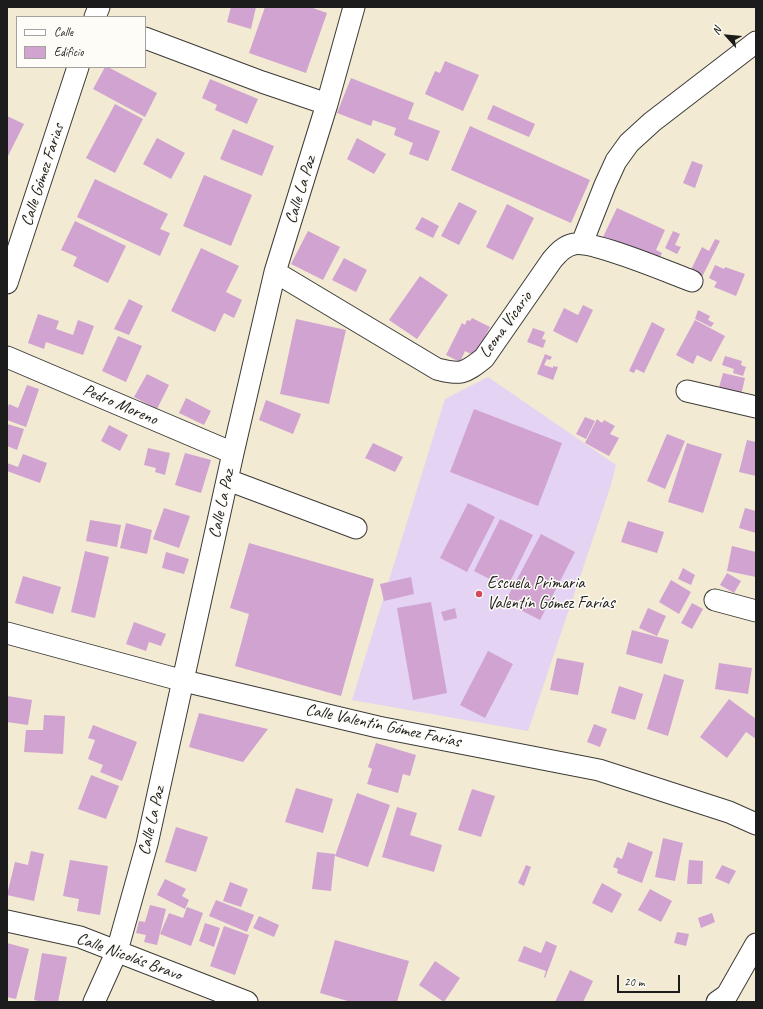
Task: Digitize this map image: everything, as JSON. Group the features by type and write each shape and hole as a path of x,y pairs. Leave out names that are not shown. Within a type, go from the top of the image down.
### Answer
{"street":[{"name":"Calle La Paz","path":"94,1002 117,951 147,844 233,453 275,272 327,104 354,7"},
{"path":"146,38 262,82 327,104"},
{"path":"692,281 612,251 582,243 607,179 616,161 629,143 652,122 756,42"},
{"name":"Calle Gómez Farias","path":"7,283 78,68"},
{"name":"Leona Vicario","path":"275,272 437,369 454,374 468,370 484,358 558,253 573,244 582,243"},
{"name":"Pedro Moreno","path":"7,357 233,453"},
{"path":"687,391 756,407"},
{"path":"228,480 356,528"},
{"path":"715,600 756,611"},
{"name":"Calle Valentín Gómez Farías","path":"7,633 184,681 378,727 599,770 729,812 756,824"},
{"name":"Calle Nicolás Bravo","path":"7,920 80,937 247,1002"},
{"path":"717,1002 727,995 736,982 756,944"}],"shaded area":[{"name":"Escuela Primaria Valentín Gómez Farías","path":"488,377 616,465 610,488 528,731 352,700 445,399"}],"building":[{"path":"231,7 256,7 251,29 227,22"},
{"path":"265,7 310,7 327,13 306,73 249,53"},
{"path":"445,61 479,75 463,111 425,94 435,71 440,73"},
{"path":"104,68 110,68 157,93 145,117 93,89"},
{"path":"351,78 414,103 408,119 440,131 428,161 409,154 413,143 394,135 396,128 373,120 371,126 337,113"},
{"path":"210,79 258,99 247,124 215,110 217,105 202,98"},
{"path":"115,104 143,119 115,173 86,158"},
{"path":"493,105 535,124 529,137 487,119"},
{"path":"7,116 24,124 7,158"},
{"path":"470,126 590,180 571,223 451,170"},
{"path":"233,129 274,146 262,176 220,159"},
{"path":"157,138 185,153 171,179 143,164"},
{"path":"357,138 386,154 374,174 347,159"},
{"path":"692,161 703,165 695,188 683,183"},
{"path":"204,175 252,195 231,246 183,226"},
{"path":"95,179 168,214 160,229 170,233 160,256 77,217"},
{"path":"459,202 477,211 459,245 441,236"},
{"path":"507,204 534,218 513,260 486,247"},
{"path":"617,208 665,230 656,250 662,253 657,263 603,237"},
{"path":"422,217 439,226 433,238 415,229"},
{"path":"75,221 126,246 108,283 73,266 77,257 61,250"},
{"path":"308,231 340,247 323,280 291,264"},
{"path":"673,231 680,234 675,245 681,247 677,254 665,248"},
{"path":"715,239 720,241 701,279 689,274 702,247 709,251"},
{"path":"201,248 239,266 226,292 242,300 234,318 224,313 215,332 171,311"},
{"path":"344,258 367,270 356,292 332,280"},
{"path":"715,265 724,269 725,267 745,274 736,296 714,287 717,282 709,278"},
{"path":"420,276 448,295 417,339 389,320"},
{"path":"129,299 143,306 129,335 114,329"},
{"path":"583,305 593,310 577,343 553,331 564,308 578,315"},
{"path":"698,310 710,316 708,320 714,323 711,327 695,319"},
{"path":"38,314 59,321 56,329 73,335 78,320 94,326 83,355 46,342 44,349 28,343"},
{"path":"472,318 490,327 475,356 465,351 460,362 446,355 462,323 465,325 467,320 470,321"},
{"path":"296,319 346,330 329,404 280,394"},
{"path":"695,320 725,336 711,362 697,355 693,364 676,355"},
{"path":"652,322 665,329 644,373 636,369 634,373 629,371"},
{"path":"533,328 545,332 542,339 546,340 543,348 527,342"},
{"path":"118,336 142,346 126,382 102,371"},
{"path":"545,354 552,357 550,360 547,359 544,365 553,368 553,366 558,367 553,380 537,374"},
{"path":"725,356 742,361 741,365 746,367 743,376 733,373 734,369 722,365"},
{"path":"723,373 745,378 740,400 717,395"},
{"path":"147,374 169,385 157,409 134,397"},
{"path":"27,385 39,389 26,427 7,420 7,410 9,404 18,408"},
{"path":"186,398 211,411 204,425 179,413"},
{"path":"266,400 301,414 293,434 259,420"},
{"path":"474,409 562,443 538,506 450,472"},
{"path":"585,417 595,421 586,439 576,434"},
{"path":"597,419 602,423 604,420 615,426 610,434 619,438 609,456 585,443"},
{"path":"7,424 24,429 17,450 7,446"},
{"path":"109,425 128,435 120,451 101,441"},
{"path":"667,434 685,441 665,489 647,481"},
{"path":"747,440 756,442 756,476 739,472"},
{"path":"373,443 403,457 395,472 365,458"},
{"path":"687,443 722,454 703,513 668,502"},
{"path":"148,448 170,453 165,475 155,472 156,468 144,465"},
{"path":"185,453 211,460 201,493 175,485"},
{"path":"23,454 47,463 40,483 7,471 7,463 18,467"},
{"path":"468,503 495,517 467,572 440,558"},
{"path":"164,508 190,516 179,548 153,539"},
{"path":"745,508 756,511 756,533 739,528"},
{"path":"500,519 533,535 507,588 474,571"},
{"path":"90,520 121,525 117,547 86,541"},
{"path":"628,521 664,532 657,553 621,542"},
{"path":"126,523 152,530 147,554 120,548"},
{"path":"541,534 575,552 540,620 505,602"},
{"path":"249,543 374,579 341,696 235,666 249,614 230,608"},
{"path":"732,546 756,552 756,577 727,571"},
{"path":"85,551 109,557 95,618 71,612"},
{"path":"166,552 189,559 184,574 162,568"},
{"path":"683,568 695,575 691,585 678,579"},
{"path":"727,573 741,581 734,593 720,585"},
{"path":"23,576 61,587 53,614 15,603"},
{"path":"411,577 414,594 384,601 380,584"},
{"path":"671,580 691,592 679,614 659,602"},
{"path":"431,602 447,693 413,700 397,608"},
{"path":"692,603 703,609 692,629 681,623"},
{"path":"455,608 457,618 444,621 441,612"},
{"path":"648,608 666,616 657,636 639,628"},
{"path":"134,622 166,634 161,646 149,642 146,651 126,644"},
{"path":"632,630 669,640 662,664 626,654"},
{"path":"488,651 513,664 485,718 460,705"},
{"path":"557,658 584,663 578,695 550,690"},
{"path":"719,663 752,668 748,694 715,689"},
{"path":"664,674 684,680 668,736 647,729"},
{"path":"619,686 643,694 635,720 611,713"},
{"path":"7,696 32,700 28,725 7,722"},
{"path":"729,699 756,719 756,739 746,732 727,758 700,737"},
{"path":"199,713 268,729 243,762 189,747"},
{"path":"44,715 65,716 63,754 24,752 26,730 43,730"},
{"path":"594,724 607,729 600,747 587,742"},
{"path":"93,725 137,742 122,781 100,772 103,765 88,759 95,740 88,738"},
{"path":"376,743 416,755 410,776 403,774 398,793 367,784 372,769 368,767"},
{"path":"91,775 119,786 106,819 78,809"},
{"path":"296,788 333,799 323,833 285,822"},
{"path":"472,789 495,796 481,837 458,830"},
{"path":"357,793 390,805 368,867 335,856"},
{"path":"397,807 417,813 410,835 442,845 434,872 382,857"},
{"path":"176,827 208,837 196,872 165,862"},
{"path":"663,838 683,843 675,881 655,877"},
{"path":"628,842 653,852 642,883 617,873 618,869 613,867 617,857 622,859"},
{"path":"31,851 44,854 34,901 7,895 15,862 28,865"},
{"path":"317,852 335,854 331,891 312,889"},
{"path":"70,860 108,866 100,915 77,911 79,899 63,896"},
{"path":"689,860 703,861 702,884 687,884"},
{"path":"526,865 531,867 524,886 518,883"},
{"path":"722,865 736,871 729,884 715,878"},
{"path":"165,879 186,889 182,896 189,900 185,909 157,895"},
{"path":"230,882 248,889 241,907 223,901"},
{"path":"602,883 622,894 612,913 592,903"},
{"path":"650,889 672,901 661,922 638,910"},
{"path":"216,900 254,915 247,932 209,916"},
{"path":"150,905 166,909 157,945 144,942 146,935 136,933 139,921 145,922"},
{"path":"187,907 203,913 191,946 160,934 169,913 183,918"},
{"path":"712,913 715,922 701,928 698,918"},
{"path":"259,916 279,925 274,937 253,928"},
{"path":"205,923 220,928 214,947 199,941"},
{"path":"224,926 249,935 235,975 210,966"},
{"path":"677,932 689,934 686,946 674,943"},
{"path":"335,940 409,961 397,1002 351,1002 320,993"},
{"path":"546,941 557,946 545,978 546,971 518,961 524,946 541,953"},
{"path":"7,943 29,949 16,999 7,997"},
{"path":"42,953 67,957 58,1002 42,1002 34,1000"},
{"path":"435,961 460,978 444,1002 419,985"},
{"path":"570,970 593,981 583,1002 555,1002"}],"place":[{"name":"Escuela Primaria Valentín Gómez Farías","path":"479,594"}]}
